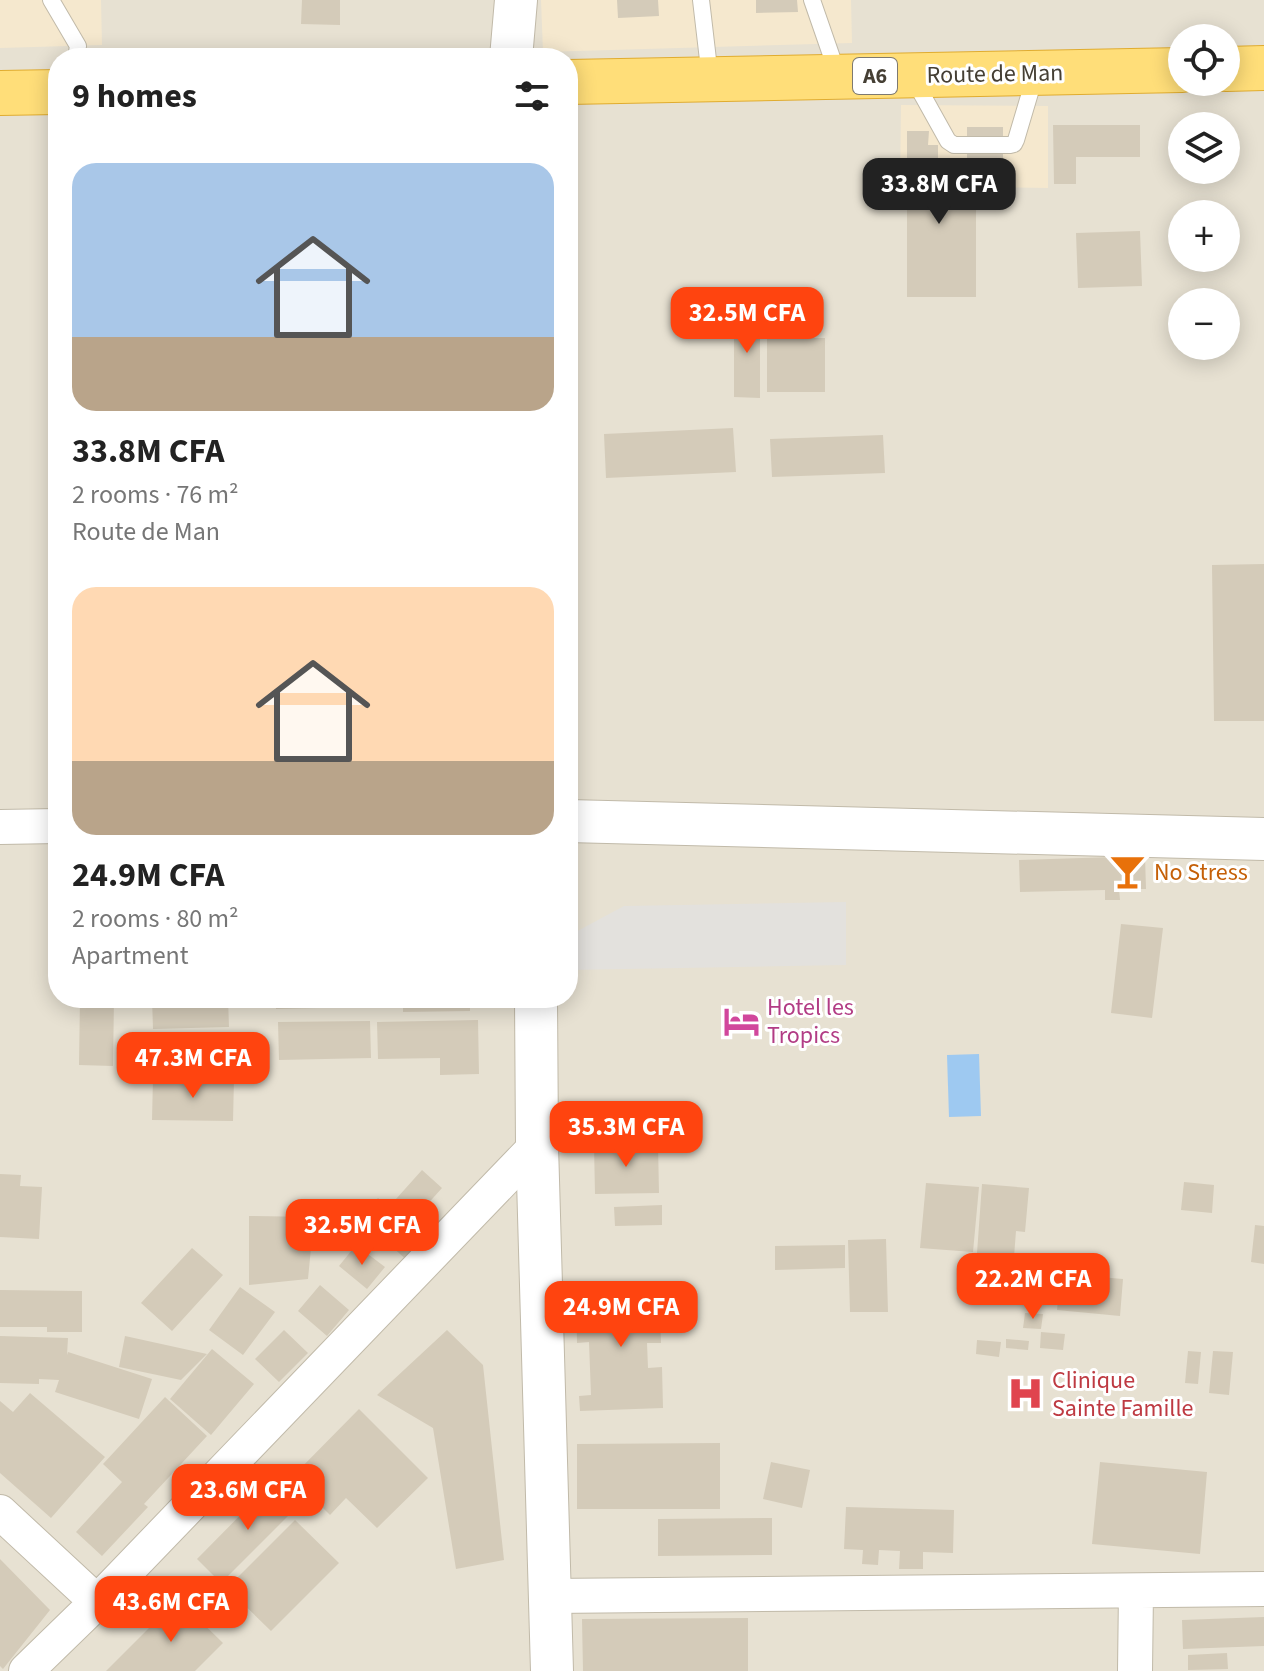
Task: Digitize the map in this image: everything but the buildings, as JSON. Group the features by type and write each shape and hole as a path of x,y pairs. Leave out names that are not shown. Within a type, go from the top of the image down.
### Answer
{"highway":[{"path":"1240,69 1264,68"},
{"name":"Route de Man","path":"578,82 1168,70"},
{"path":"0,93 48,92"}],"street":[{"path":"512,48 516,0"},
{"path":"578,821 1264,839"},
{"path":"0,827 48,826"},
{"path":"536,1008 552,1671"},
{"path":"26,1671 97,1602 537,1145"},
{"path":"0,1512 97,1602"},
{"path":"550,1596 1264,1589"},
{"path":"1135,1671 1136,1591"}],"lane":[{"path":"51,0 78,48"},
{"path":"701,0 710,79"},
{"path":"812,0 838,77"},
{"path":"911,75 948,141 954,145 1010,145 1016,140 1036,73"}],"shaded area":[{"path":"0,0 1264,0 1264,1671 0,1671"},
{"path":"0,0 101,0 102,45 0,48"},
{"path":"541,0 851,0 852,43 578,51 578,48 543,48"},
{"path":"901,105 1048,106 1048,188 900,186"},
{"path":"846,902 846,965 578,970 578,931 624,906"}],"water":[{"path":"979,1054 981,1116 949,1117 947,1055"}],"place":[{"name":"No Stress","path":"1128,872"},
{"name":"Hotel les Tropics","path":"741,1021"},
{"name":"Clinique Sainte Famille","path":"1026,1394"}]}
